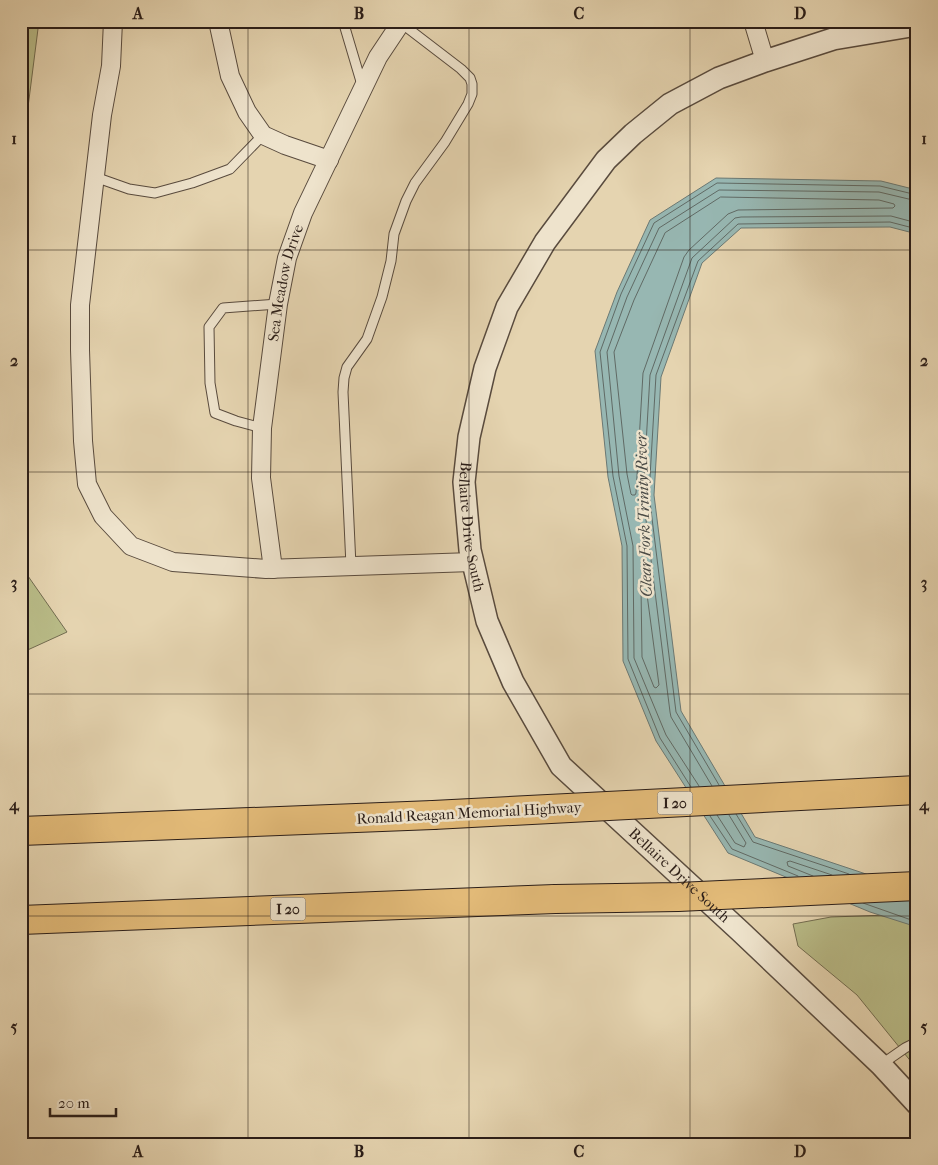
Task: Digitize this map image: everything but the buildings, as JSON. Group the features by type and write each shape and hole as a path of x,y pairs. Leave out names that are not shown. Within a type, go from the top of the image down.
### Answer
{"highway":[{"name":"Ronald Reagan Memorial Highway","path":"21,831 433,815 917,790"},
{"name":"I 20","path":"21,920 917,886"}],"street":[{"path":"113,21 111,66 102,115 80,305 82,432 87,484 103,516 131,546 173,562 273,569 472,562"},
{"path":"218,21 230,76 247,112 263,135 284,145 328,160"},
{"path":"753,21 766,61"},
{"name":"Sea Meadow Drive","path":"273,569 261,478 262,428 278,304 287,258 303,213 363,87 378,57 402,22"},
{"name":"Bellaire Drive South","path":"917,25 833,39 718,78 670,104 633,134 606,160 545,242 507,307 485,368 469,437 464,482 470,550 487,621 513,682 561,766 882,1065 917,1104"}],"lane":[{"path":"344,21 363,87"},
{"path":"351,566 344,401 344,378 347,366 367,339 382,298 391,261 394,234 406,201 415,183 464,112 472,94 470,78 402,22"},
{"path":"95,176 129,190 155,193 230,170 263,135"},
{"path":"262,428 215,413 210,383 209,328 223,308 278,304"},
{"path":"882,1065 905,1048 917,1042"}],"green space":[{"path":"21,21 39,21 21,162"},
{"path":"21,566 67,632 21,653"},
{"path":"917,914 917,1069 857,995 798,946 793,924 831,917"}],"water":[{"name":"Clear Fork Trinity River","path":"716,178 881,181 917,190 917,234 890,227 741,228 702,263 661,377 654,495 681,711 755,837 917,891 917,927 870,912 728,853 656,741 623,661 622,546 608,477 595,351 617,292 650,220"}]}
